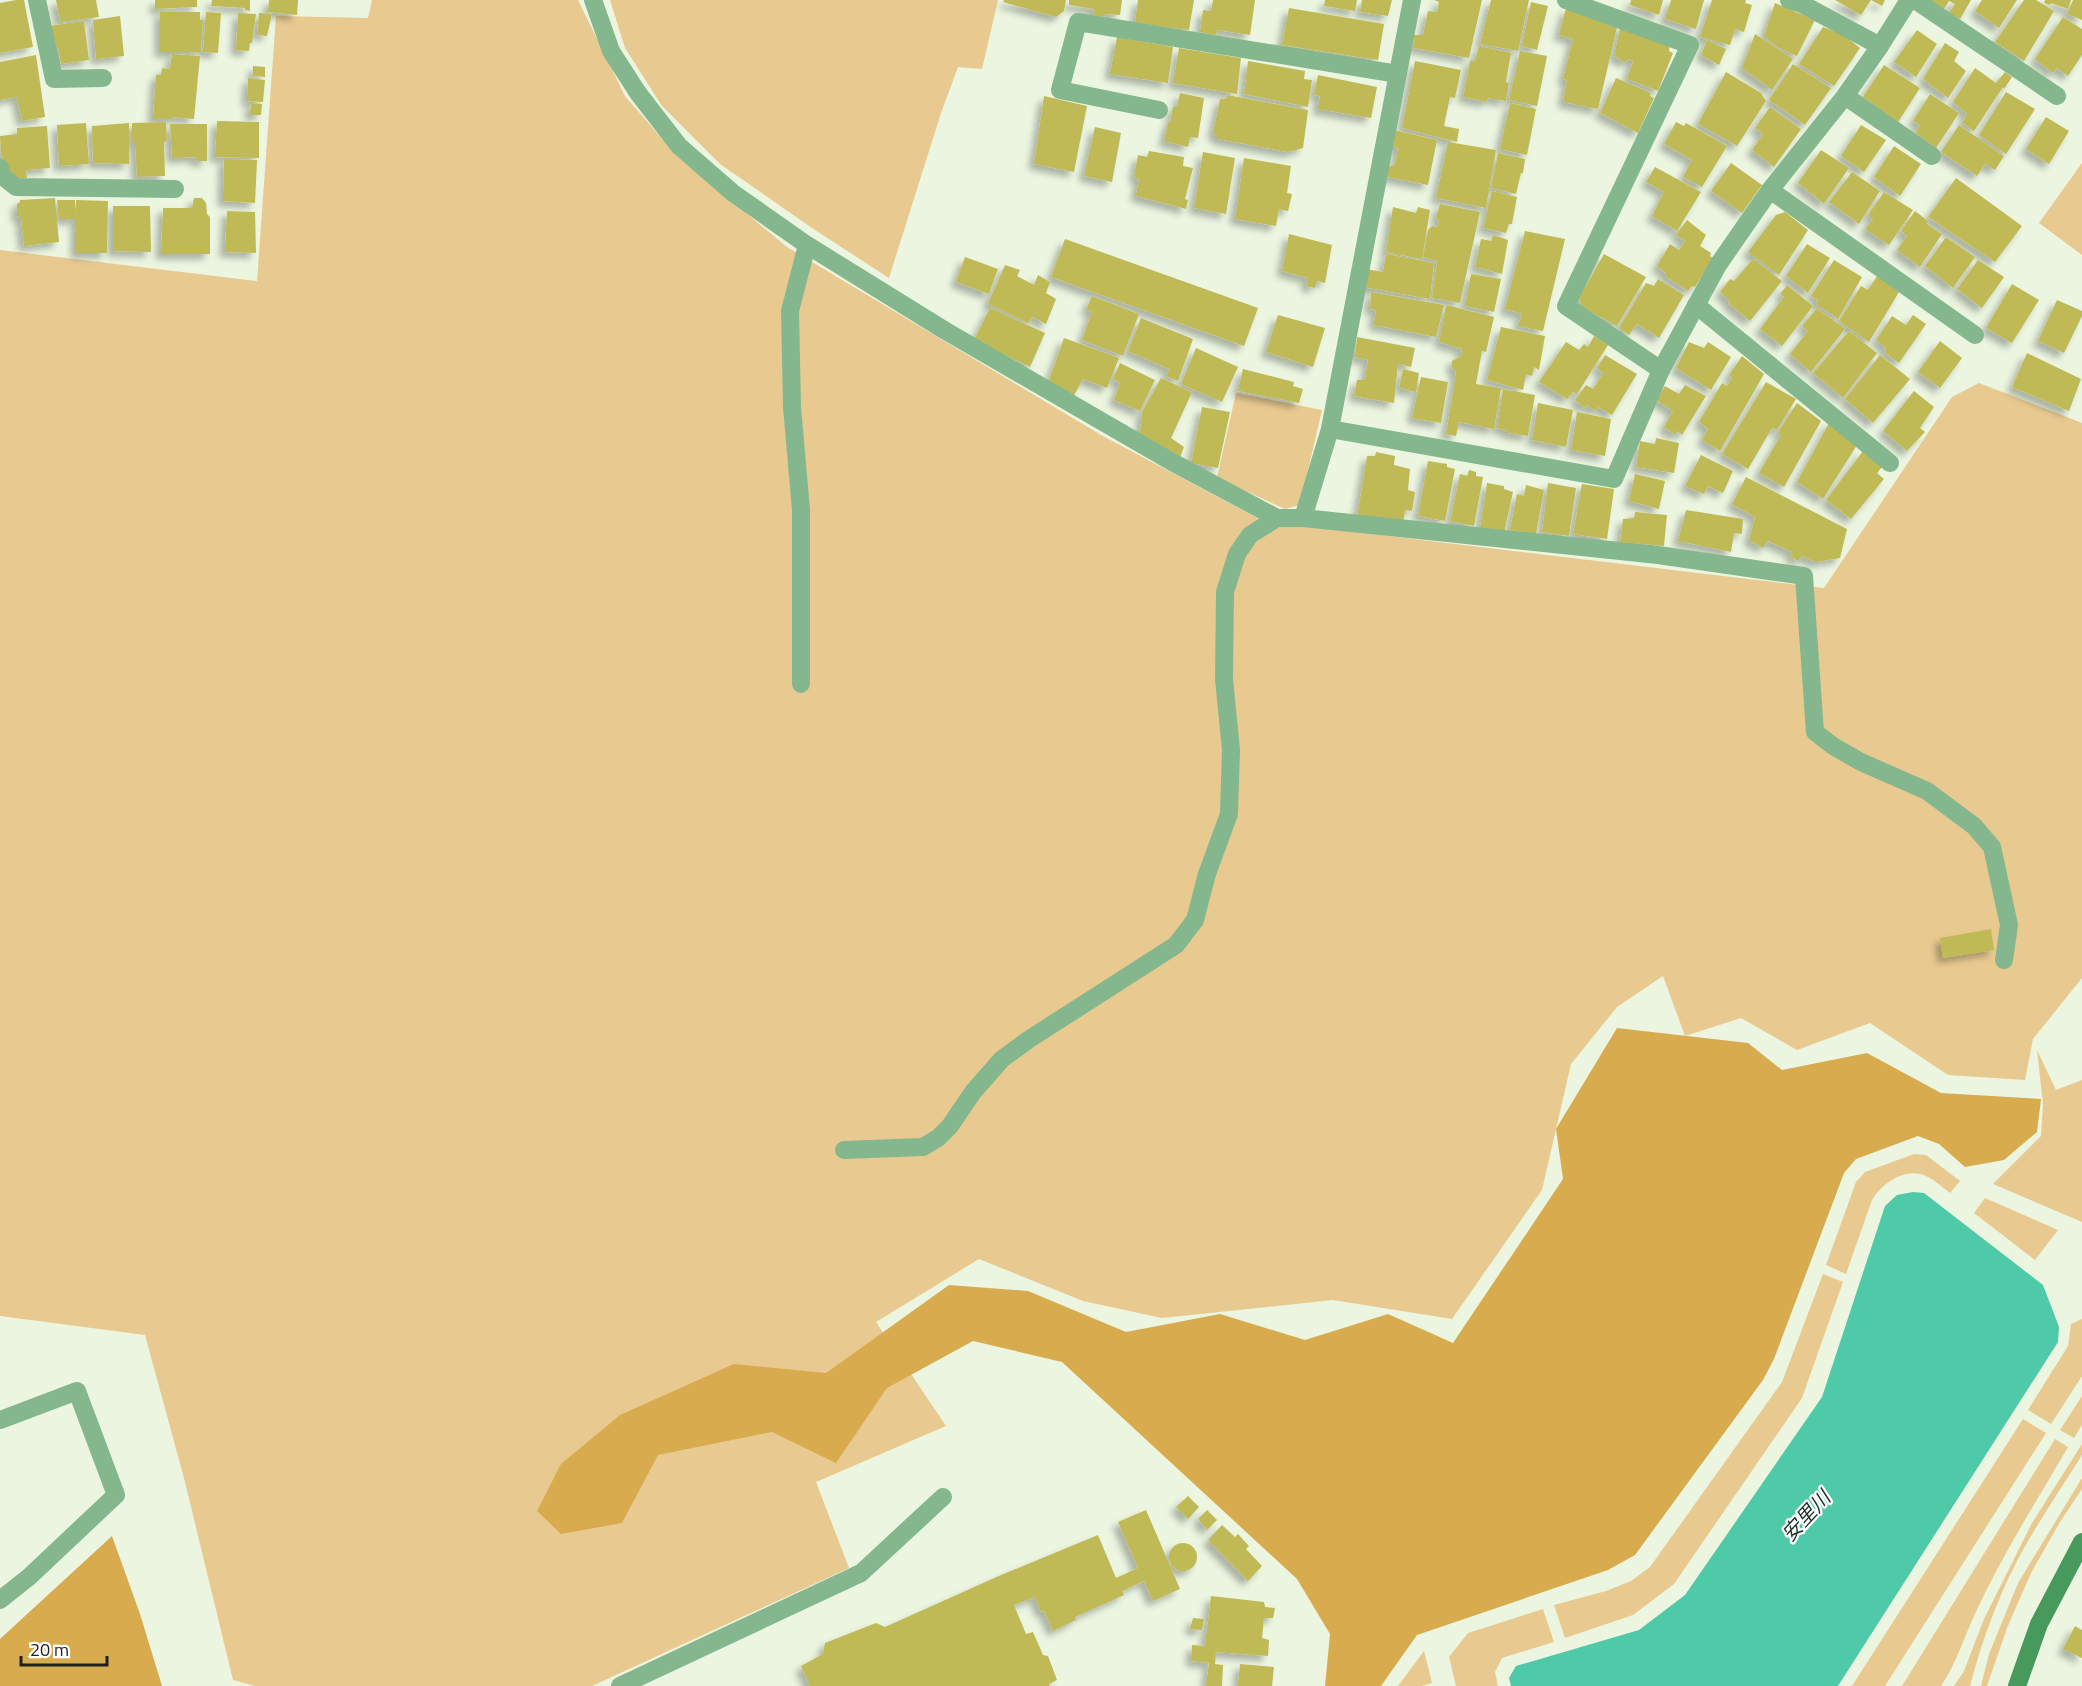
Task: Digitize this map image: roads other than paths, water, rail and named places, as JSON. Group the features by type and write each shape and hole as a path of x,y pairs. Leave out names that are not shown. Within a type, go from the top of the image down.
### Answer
{"street":[{"path":"37,0 54,78 103,78"},
{"path":"593,0 611,51 638,93 679,146 733,193 807,245 944,330 1172,462 1277,518 1303,518 1658,555 1804,576 1815,732 1833,746 1861,762 1927,791 1974,826 1992,847 2009,925 2004,960"},
{"path":"1303,518 1330,429 1412,0"},
{"path":"1566,0 1690,45 1566,306 1661,370"},
{"path":"1789,0 1802,4 1880,46"},
{"path":"1330,429 1614,479 1661,370 1718,265 1770,190 1845,96 1909,0"},
{"path":"1915,0 2057,96"},
{"path":"1159,110 1060,90 1078,22 1398,74"},
{"path":"1845,96 1932,156"},
{"path":"0,168 2,176 16,187 175,189"},
{"path":"1770,190 1975,335"},
{"path":"801,684 801,510 792,407 790,311 807,245"},
{"path":"1696,305 1890,463"},
{"path":"844,1150 923,1147 938,1138 1002,1059 1176,945 1195,920 1207,874 1229,814 1231,750 1224,679 1225,592 1237,554 1250,535 1277,518"},
{"path":"0,1420 77,1391 116,1494 29,1577 0,1600"},
{"path":"620,1686 861,1573 944,1497"},
{"path":"2018,1686 2039,1624 2082,1542"}],"water":[{"name":"安里川","path":"1913,1192 1924,1193 2043,1285 2059,1327 2058,1342 1838,1686 1511,1686 1509,1678 1516,1666 1639,1630 1685,1595 1822,1397 1885,1206 1897,1195"}]}
